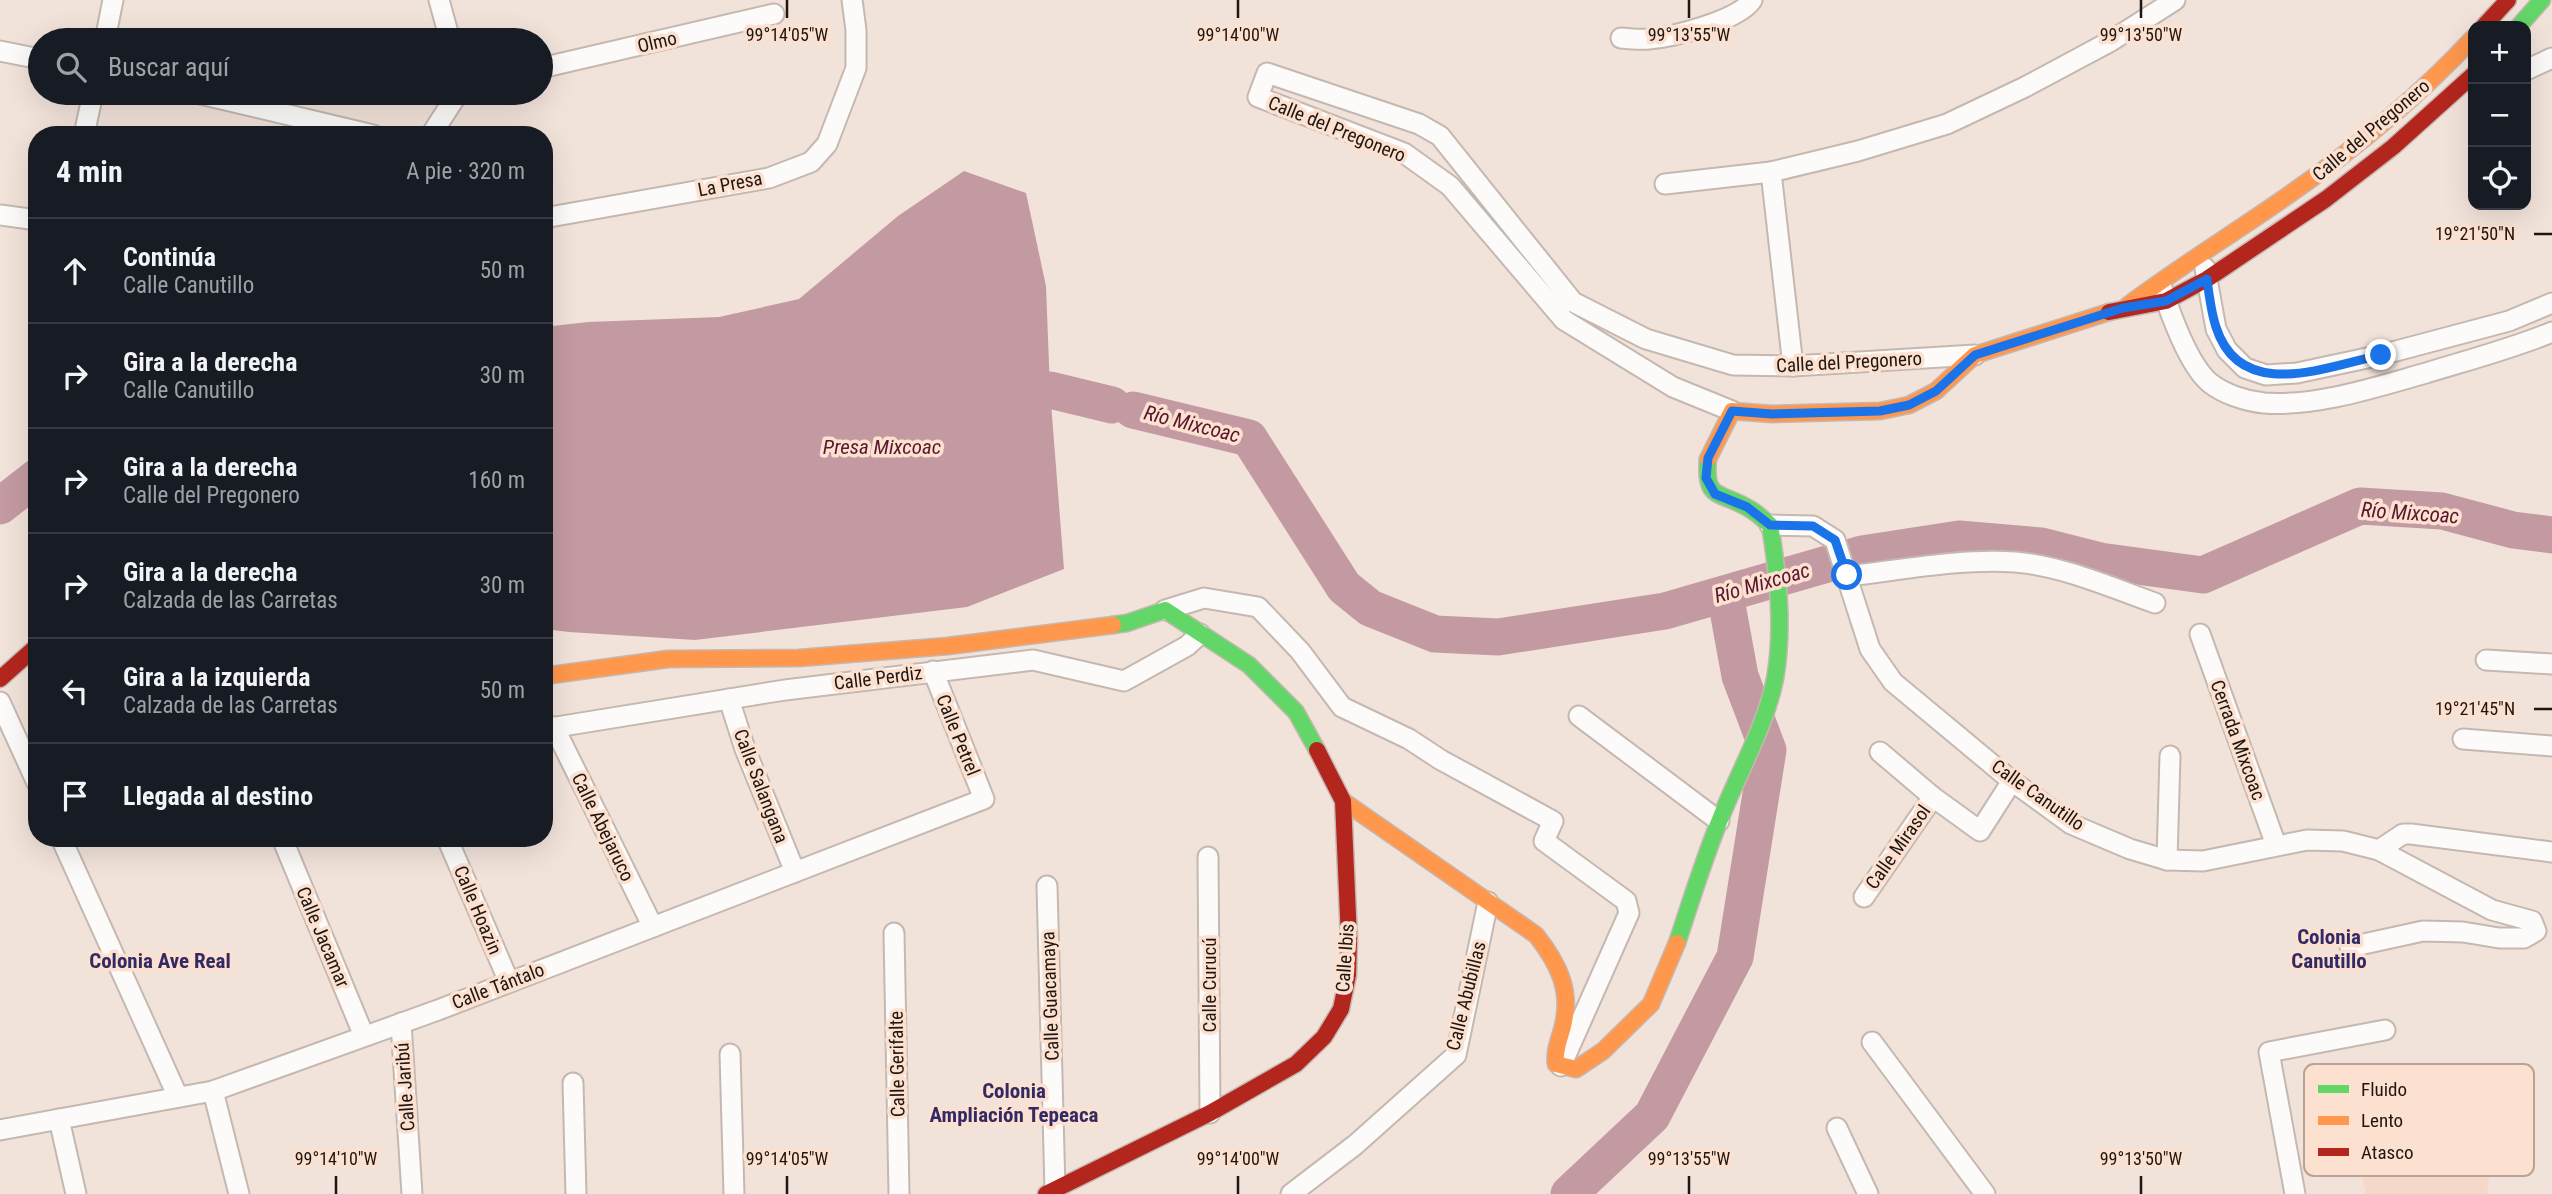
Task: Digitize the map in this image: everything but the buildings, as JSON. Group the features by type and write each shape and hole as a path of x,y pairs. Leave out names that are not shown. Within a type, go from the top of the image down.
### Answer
{"street":[{"path":"107,28 113,0"},
{"path":"439,0 447,28"},
{"name":"La Presa","path":"553,216 769,178 811,162 827,144 856,68 856,30 852,0"},
{"path":"1621,38 1649,40 1701,27 1727,19 1748,7 1752,0"},
{"path":"1665,184 1771,172 1858,151 1947,124 2087,54 2175,0"},
{"path":"2489,21 2508,0"},
{"path":"2523,21 2542,0"},
{"name":"Olmo","path":"553,65 774,14"},
{"name":"Calle del Pregonero","path":"2123,308 2313,178 2379,127 2468,44"},
{"path":"0,51 28,57"},
{"path":"2531,67 2552,58"},
{"name":"Calle del Pregonero","path":"1975,355 1936,391 1909,405 1880,411 1772,414 1732,411 1673,387 1564,320 1450,186 1404,153 1258,97 1266,73 1419,124 1440,136 1573,302 1646,339 1733,365 1793,366 1975,355 2123,308 2166,301 2207,279 2326,199 2393,147 2468,80"},
{"path":"86,126 90,105"},
{"path":"247,105 335,126"},
{"path":"436,126 450,105"},
{"path":"1771,172 1793,366"},
{"path":"0,215 28,219"},
{"path":"2203,251 2216,329 2227,350 2245,368 2266,375 2297,373 2381,355 2509,321 2552,303"},
{"path":"2159,281 2190,356 2208,382 2235,397 2264,403 2302,401 2363,391 2519,345 2552,332"},
{"path":"1343,801 1535,935 1559,964 1567,997 1563,1024 1554,1054 1556,1064 1576,1069 1603,1051 1651,1004 1675,949 1719,821 1763,717 1775,678 1779,584 1770,526 1747,507 1715,494 1706,478 1708,458 1732,411"},
{"name":"Calle Canutillo","path":"1770,526 1813,526 1835,540 1870,649 1893,682 2012,780 2071,824 2130,849 2167,860 2203,861 2307,840 2343,841 2379,850 2492,910 2532,921 2536,932 2524,938 2499,938 2463,932 2423,931 2350,947"},
{"path":"1848,576 1943,565 2015,562 2065,571 2155,603"},
{"path":"1165,610 1204,598 1258,607 1300,652 1342,707 1409,739 1441,760 1553,821 1544,841 1626,901 1629,913 1561,1066"},
{"name":"Calle Ibis","path":"1051,1192 1210,1113 1296,1064 1324,1037 1341,1009 1348,975 1343,801 1314,741 1296,712 1249,664 1165,610"},
{"name":"Calle Perdiz","path":"553,675 668,659 799,658 947,646 1126,623 1165,610"},
{"name":"Calle Perdiz","path":"553,727 729,699 1033,660 1124,681 1187,646 1200,634"},
{"name":"Cerrada Mixcoac","path":"2200,634 2276,845"},
{"path":"0,679 28,654"},
{"path":"2486,660 2552,664"},
{"name":"Calle Petrel","path":"933,671 984,799"},
{"name":"Calle Salangana","path":"729,699 745,749 795,872"},
{"path":"0,702 28,763"},
{"path":"1579,716 1719,821"},
{"name":"Calle Abejaruco","path":"553,736 653,927"},
{"path":"2463,739 2552,746"},
{"name":"Calle Mirasol","path":"1880,752 1933,797 1980,831 2012,780"},
{"path":"2167,860 2170,756"},
{"name":"Calle Mirasol","path":"1864,897 1933,797"},
{"name":"Calle Tántalo","path":"0,1130 213,1091 401,1023 984,799"},
{"path":"2379,850 2403,834 2552,852"},
{"path":"65,847 178,1097"},
{"name":"Calle Jacamar","path":"286,847 364,1036"},
{"name":"Calle Hoazin","path":"451,847 509,982"},
{"name":"Calle Curucú","path":"1208,857 1210,1113"},
{"name":"Calle Guacamaya","path":"1047,886 1051,1192"},
{"name":"Calle Abubillas","path":"1291,1194 1355,1145 1456,1055 1488,902"},
{"name":"Calle Gerifalte","path":"894,933 899,1194"},
{"name":"Calle Jaribú","path":"401,1023 412,1194"},
{"path":"2295,1194 2269,1052 2344,1040 2385,1030"},
{"path":"1872,1042 1985,1194"},
{"path":"730,1054 734,1194"},
{"path":"573,1083 576,1194"},
{"path":"213,1091 239,1194"},
{"path":"59,1119 76,1194"},
{"path":"1837,1128 1868,1194"}],"shaded area":[{"path":"2362,1176 2489,1176 2487,1194 2366,1194"}],"water":[{"name":"Presa Mixcoac","path":"964,171 1026,193 1046,286 1050,390 1064,569 967,607 695,640 553,630 553,326 719,317 799,299 898,216"}],"waterway":[{"name":"Río Mixcoac","path":"1050,390 1112,405"},
{"name":"Río Mixcoac","path":"1133,410 1249,438 1344,587 1370,608 1435,634 1498,637 1665,611 1862,554 1959,539 2041,546 2100,561 2203,575 2360,506 2442,511 2513,530 2552,535"},
{"path":"0,506 28,484"},
{"path":"1569,1194 1652,1116 1735,957 1768,750 1740,676 1725,594"}],"traffic: fast":[{"path":"2523,21 2542,0"},
{"path":"1677,943 1715,832 1765,714 1778,660 1777,582 1770,525 1751,510 1716,493 1709,482 1708,459"},
{"path":"1113,625 1165,610 1249,665 1296,712 1317,750"}],"traffic: slow":[{"path":"2127,306 2339,159 2386,121 2468,43"},
{"path":"1708,459 1732,411 1772,414 1880,411 1909,405 1936,391 1975,355 2109,312"},
{"path":"553,675 668,659 799,658 948,646 1113,625"},
{"path":"1343,801 1536,935 1557,967 1566,1001 1556,1064 1576,1069 1603,1051 1651,1004 1677,943"}],"traffic: jam":[{"path":"2489,21 2508,0"},
{"path":"2109,312 2166,301 2207,279 2326,199 2393,147 2468,80"},
{"path":"0,679 28,654"},
{"path":"1046,1194 1210,1113 1296,1064 1324,1037 1341,1009 1348,975 1349,939 1343,801 1317,750"}],"district":[{"name":"Colonia Canutillo","path":"2329,949"},
{"name":"Colonia Ave Real","path":"160,961"},
{"name":"Colonia Ampliación Tepeaca","path":"1014,1103"}],"route":[{"path":"1847,575 1835,540 1813,526 1770,525 1747,507 1715,494 1706,478 1708,458 1732,411 1772,414 1880,411 1909,405 1936,391 1975,355 2123,308 2166,301 2207,279 2216,329 2227,350 2245,368 2266,375 2297,373 2381,355"}]}
